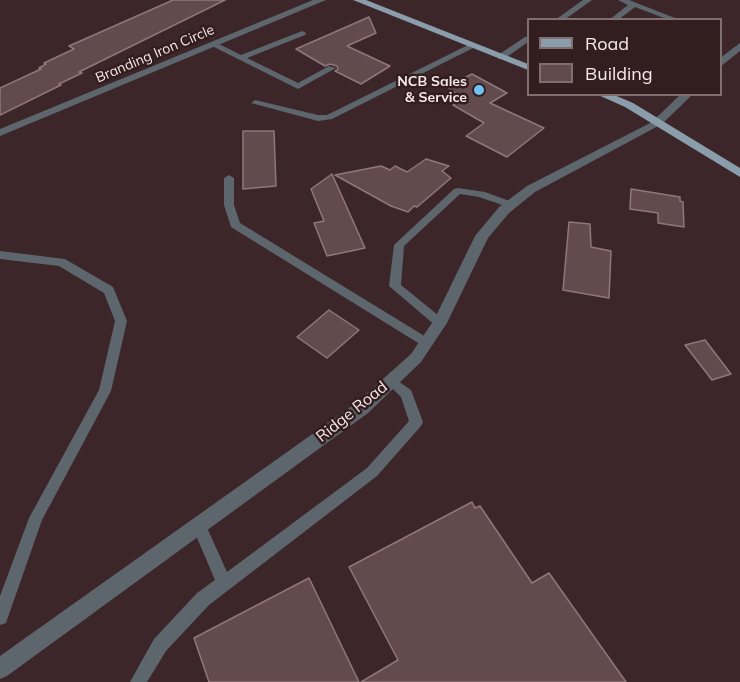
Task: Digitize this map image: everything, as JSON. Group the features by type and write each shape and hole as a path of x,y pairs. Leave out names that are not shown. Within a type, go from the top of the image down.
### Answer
{"main road":[{"path":"358,0 527,67"},
{"path":"606,96 628,105 658,122 740,173"}],"street":[{"name":"Branding Iron Circle","path":"0,133 321,0"},
{"path":"722,62 740,46"},
{"name":"Ridge Road","path":"0,669 362,408 416,358 440,323 482,236 511,205 531,189 658,122 686,96"}],"lane":[{"path":"561,18 588,0"},
{"path":"622,0 672,18"},
{"path":"615,18 634,4"},
{"path":"241,58 302,33"},
{"path":"501,57 527,40"},
{"path":"214,45 298,86 332,68"},
{"path":"255,103 318,118 329,117 472,46"},
{"path":"229,178 229,205 236,225 427,343"},
{"path":"440,323 395,286 399,245 458,191 481,195 511,205"},
{"path":"0,255 61,262 109,290 121,321 105,391 36,518 0,617"},
{"path":"138,682 160,645 203,599 372,472 416,422 406,394 391,381"},
{"path":"199,526 224,583"}],"building":[{"path":"173,0 225,0 79,72 82,73 0,115 0,88 41,69 39,68 46,64 44,63 74,49 69,46"},
{"path":"369,17 376,33 347,46 390,66 361,84 335,71 338,69 337,66 330,64 325,66 296,49"},
{"path":"472,74 507,93 490,103 544,128 507,157 466,136 484,123 453,105 464,99 447,87"},
{"path":"243,131 274,131 276,186 243,189"},
{"path":"426,159 449,166 442,171 451,178 408,212 391,206 335,175 381,166 390,170 395,166 407,172"},
{"path":"332,174 365,248 327,256 314,223 324,221 311,189"},
{"path":"631,189 680,197 680,201 683,202 684,227 658,223 658,213 630,209"},
{"path":"569,222 590,224 591,247 611,251 609,298 563,290"},
{"path":"329,310 359,330 327,358 297,337"},
{"path":"705,340 731,374 712,380 685,345"},
{"path":"472,502 475,508 480,506 532,583 549,573 626,682 361,682 398,660 349,567"},
{"path":"309,578 359,682 209,682 194,638"}],"place":[{"name":"NCB Sales & Service","path":"479,90"}]}
